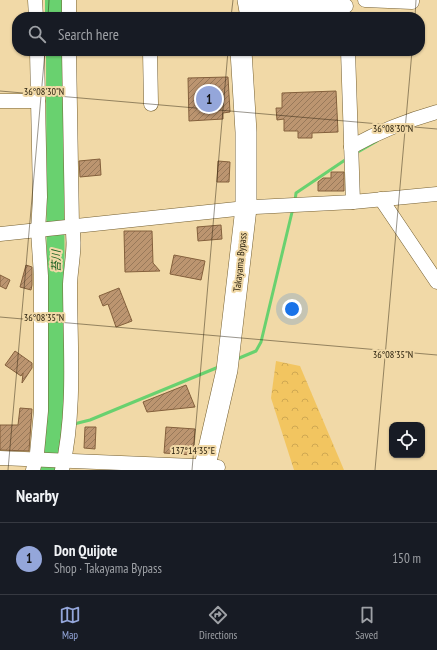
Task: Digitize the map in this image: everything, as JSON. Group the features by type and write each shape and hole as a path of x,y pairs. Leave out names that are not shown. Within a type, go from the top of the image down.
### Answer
{"highway":[{"path":"236,0 237,12"},
{"name":"Takayama Bypass","path":"241,56 250,208"},
{"name":"Takayama Bypass","path":"211,468 234,360 250,208 258,119 254,56"}],"street":[{"path":"36,0 36,12"},
{"path":"69,0 69,12"},
{"path":"365,0 412,2 412,0"},
{"path":"252,8 346,8"},
{"path":"36,56 42,276 41,411 36,463"},
{"path":"63,464 68,423 70,280 74,245 70,227 69,56"},
{"path":"150,56 151,104"},
{"path":"348,56 353,202"},
{"path":"0,101 38,101"},
{"path":"351,154 381,130 404,121 437,112"},
{"path":"0,234 250,208 353,202 437,194"},
{"path":"381,199 437,282"},
{"path":"0,458 36,463 211,468"}],"green space":[{"path":"276,361 300,366 344,470 294,470 271,398"}],"building":[{"path":"228,77 230,112 223,113 223,119 189,121 188,78"},
{"path":"336,91 338,132 312,133 312,138 298,138 298,131 284,131 284,119 277,120 276,108 282,108 282,93"},
{"path":"100,159 101,175 80,177 79,161"},
{"path":"218,161 230,162 229,182 217,182"},
{"path":"331,172 344,172 344,191 318,191 318,182 323,178 331,178"},
{"path":"221,225 222,239 198,241 197,227"},
{"path":"124,231 152,231 153,263 160,271 125,272"},
{"path":"174,255 205,261 201,280 170,274"},
{"path":"26,265 32,267 31,290 20,287"},
{"path":"0,275 10,280 6,289 0,286"},
{"path":"119,288 132,321 116,327 108,304 103,306 99,296"},
{"path":"15,351 32,363 32,368 22,383 23,373 21,376 5,365"},
{"path":"186,385 195,407 147,412 143,402"},
{"path":"20,408 32,409 29,451 0,450 0,425 18,425"},
{"path":"85,427 96,427 95,449 84,448"},
{"path":"166,427 195,429 193,455 164,453"}],"waterway":[{"name":"苔川","path":"54,0 54,12"},
{"name":"苔川","path":"47,470 53,451 56,422 55,56"},
{"path":"356,153 377,141"},
{"path":"295,201 296,193 348,158"},
{"path":"237,359 256,351 261,342 293,208"},
{"path":"74,424 90,420 221,366"},
{"path":"56,422 66,423"}],"place":[{"name":"Don Quijote","path":"209,99"}]}
